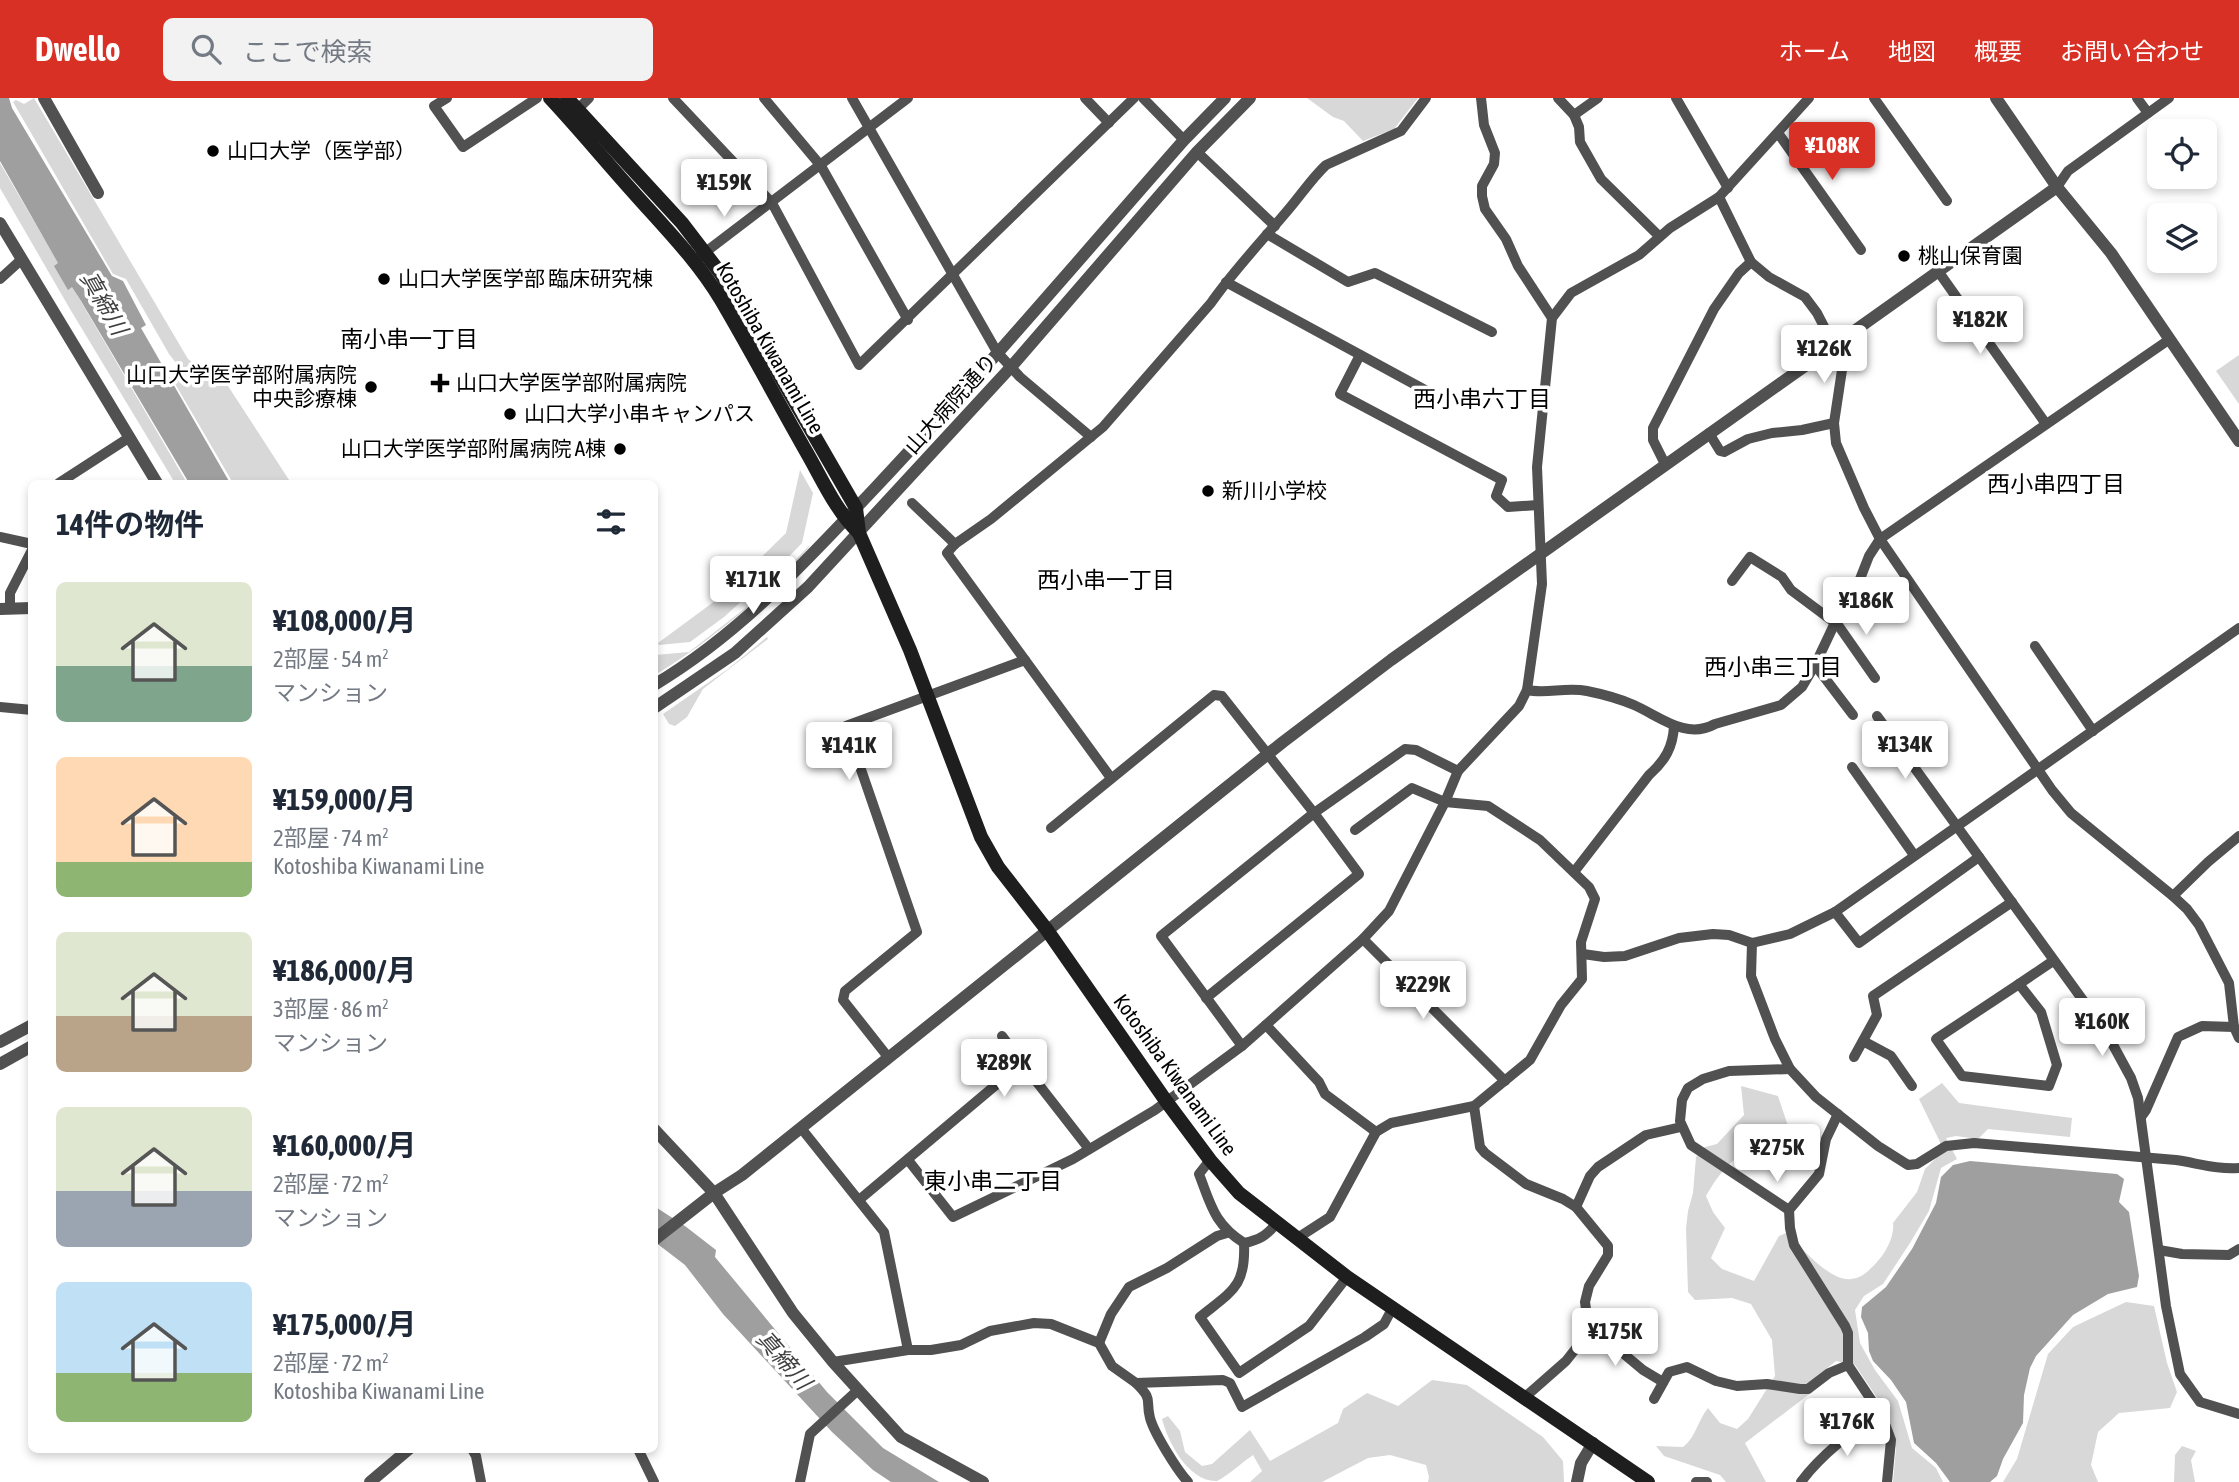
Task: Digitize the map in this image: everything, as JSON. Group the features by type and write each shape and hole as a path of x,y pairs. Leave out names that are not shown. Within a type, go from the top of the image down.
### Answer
{"main road":[{"name":"Kotoshiba Kiwanami Line","path":"550,98 571,108 674,213 846,520 859,533"},
{"name":"Kotoshiba Kiwanami Line","path":"700,257 733,293 856,508 859,533 929,696 981,837 998,866 1047,930 1210,1160 1239,1193 1346,1277 1648,1482"}],"street":[{"path":"44,98 98,193"},
{"path":"447,98 434,106 463,147 537,98"},
{"path":"571,108 589,98"},
{"path":"673,98 772,203 859,365 1134,98"},
{"path":"764,98 821,166 908,320"},
{"path":"852,98 998,352 1011,367 1091,437"},
{"path":"700,257 908,98"},
{"path":"1085,98 1109,123"},
{"path":"1143,98 1184,140"},
{"name":"山大病院通り","path":"658,682 701,655 754,613 846,520 1224,98"},
{"name":"山大病院通り","path":"658,705 713,670 759,633 808,587 1011,367 1197,152 1250,98"},
{"path":"1111,778 947,553 1103,427 1326,165 1401,131 1426,98"},
{"path":"1481,98 1484,125 1494,153 1494,164 1482,186 1485,209 1552,318"},
{"path":"1558,98 1574,115 1579,127 1580,142 1601,179 1660,236"},
{"path":"1574,115 1598,98"},
{"path":"1676,98 1728,188"},
{"path":"908,1160 953,1217 1073,1159 1155,1110 1242,1046 1363,939 1389,911 1445,803 1458,771 1519,706 1527,690 1542,584 1537,467 1552,318 1571,293 1639,255 1660,236 1719,197 1808,98"},
{"path":"1874,98 1947,201"},
{"path":"1996,98 2057,187 2111,253 2239,441"},
{"path":"2137,98 2148,113"},
{"path":"658,1237 802,1128 1268,754 1391,660 2057,187 2068,171 2169,98"},
{"path":"1778,133 1861,250"},
{"path":"1197,152 1271,230 1348,282 1375,273 1492,332"},
{"path":"1719,197 1751,262 1769,277 1805,297 1817,313 1833,344 1842,370 1834,423 1836,443 1880,538 2038,771 2071,813 2173,896 2199,925 2230,983 2234,1027 2239,1038"},
{"path":"0,223 155,480"},
{"path":"0,279 22,259"},
{"path":"1665,464 1653,440 1653,428 1714,309 1739,273 1751,262"},
{"path":"1938,271 2046,424"},
{"path":"1226,282 1425,390"},
{"path":"1527,690 1586,691 1633,705 1686,730 1706,729 1781,705 1802,687 1880,538 2170,339"},
{"path":"1360,355 1339,394 1502,480 1496,496 1508,507 1538,505"},
{"path":"1709,433 1720,451 1724,452 1748,439 1834,423"},
{"path":"64,480 130,437"},
{"path":"912,503 955,544"},
{"path":"0,537 28,543"},
{"path":"1732,581 1750,557 1782,577 1791,590 1838,625 1875,678"},
{"path":"28,558 5,609 28,608"},
{"path":"1583,954 1625,956 1679,938 1705,934 1729,935 1752,943 1790,934 1835,912 2239,628"},
{"path":"2035,646 2094,731"},
{"path":"888,1057 842,996 917,932 846,726 1025,660"},
{"path":"1815,665 1853,715"},
{"path":"1051,828 1214,695 1222,696 1359,874 1206,998"},
{"path":"0,708 28,710"},
{"path":"1877,716 2106,1032 2122,1060 2131,1078 2141,1117 2166,1306 2180,1374 2200,1402 2239,1415"},
{"path":"1574,872 1649,775 1661,764 1671,744 1674,726"},
{"path":"1242,1046 1161,936 1314,813 1405,750 1416,750 1458,771"},
{"path":"1852,767 1914,855"},
{"path":"1296,1239 1330,1217 1376,1132 1391,1123 1474,1106 1530,1060 1561,1005 1582,979 1581,942 1595,900 1589,887 1541,840 1488,806 1445,803 1412,788 1355,830"},
{"path":"2173,896 2239,836"},
{"path":"1835,912 1859,943 1979,857"},
{"path":"1854,1057 1877,1015 1873,996 2012,902"},
{"path":"1363,939 1506,1081"},
{"path":"1752,943 1751,976 1778,1046 1790,1069 1816,1097 1878,1146 1908,1165 1917,1164 1946,1146 1974,1143 2147,1157 2205,1164 2224,1170 2239,1168"},
{"path":"2019,984 2041,1012 2057,1065 2049,1086 1962,1076 1936,1039 2053,961"},
{"path":"1266,1025 1319,1082 1325,1094 1376,1132"},
{"path":"2141,1117 2178,1037 2202,1026 2234,1027"},
{"path":"0,1042 28,1027"},
{"path":"1002,1036 1089,1149"},
{"path":"1863,1041 1891,1056 1912,1086"},
{"path":"0,1064 28,1048"},
{"path":"859,1200 1022,1063"},
{"path":"1790,1069 1729,1071 1693,1083 1688,1088 1680,1109 1681,1128 1691,1145 1790,1210"},
{"path":"1474,1106 1478,1139 1485,1153 1526,1184 1576,1207 1608,1246 1608,1255 1589,1286 1585,1302 1588,1324 1581,1342 1566,1361 1524,1398"},
{"path":"1838,1114 1826,1139 1819,1174 1790,1210 1790,1228 1794,1245 1848,1332 1848,1365 1882,1416 1891,1440 1887,1482"},
{"path":"802,1128 884,1232 908,1350"},
{"path":"1576,1207 1590,1176 1598,1167 1646,1135 1681,1128"},
{"path":"658,1133 714,1193 793,1313 854,1393 901,1437 983,1482"},
{"path":"1210,1160 1199,1174 1218,1221 1227,1233 1244,1243 1258,1240 1276,1224"},
{"path":"1099,1343 1111,1314 1129,1287 1167,1268 1217,1236 1227,1233"},
{"path":"1244,1243 1244,1269 1239,1282 1200,1317 1239,1373 1309,1326 1346,1277"},
{"path":"2159,1250 2182,1254 2228,1255 2239,1249"},
{"path":"1136,1383 1223,1380 1230,1383 1242,1406 1365,1337 1384,1324 1392,1309"},
{"path":"833,1362 961,1345 990,1331 1034,1323 1051,1324 1099,1343 1112,1366 1148,1395 1150,1419 1188,1482"},
{"path":"1588,1324 1643,1370 1663,1382"},
{"path":"1654,1399 1669,1372 1687,1367 1716,1381 1737,1386 1767,1384 1800,1389 1808,1388 1829,1373 1848,1365"},
{"path":"800,1482 810,1434 854,1393"},
{"path":"1801,1482 1811,1467 1855,1429 1882,1416"},
{"path":"1577,1482 1581,1463 1593,1443"},
{"path":"370,1482 404,1453"},
{"path":"474,1453 481,1482"},
{"path":"640,1453 654,1482"},
{"path":"1696,1482 1707,1482"}],"shaded area":[{"path":"34,98 188,359 199,367 215,366 289,480 231,480 171,377 180,368 169,354 126,279 113,274 13,102 16,100 24,104"},
{"path":"1307,98 1418,98 1394,129 1363,141 1344,121 1333,117"},
{"path":"0,163 185,480 173,480 0,188"},
{"path":"2239,355 2239,404 2216,371"},
{"path":"800,470 813,493 802,543 724,617 690,642 659,645 658,643 723,595 786,533"},
{"path":"810,545 801,556 758,598 742,612 691,652 658,673 658,655 689,652 753,602"},
{"path":"767,637 768,639 703,689 687,717 675,726 669,724 663,714 728,669"},
{"path":"1942,1083 1959,1103 2072,1118 2070,1137 1988,1129 1978,1139 1956,1136 1946,1138 1957,1159 1941,1168 1929,1211 1883,1284 1864,1296 1855,1310 1860,1343 1875,1370 1898,1401 1912,1448 1936,1468 1943,1482 1893,1482 1896,1448 1886,1411 1855,1365 1836,1361 1817,1376 1812,1392 1745,1443 1766,1482 1726,1482 1720,1475 1664,1456 1656,1446 1683,1447 1708,1408 1720,1423 1737,1429 1748,1419 1775,1376 1772,1340 1751,1304 1732,1298 1695,1300 1688,1292 1686,1228 1696,1157 1705,1147 1717,1144 1744,1115 1741,1086 1778,1096 1789,1129 1811,1142 1805,1154 1789,1139 1784,1139 1764,1150 1741,1155 1723,1171 1706,1196 1713,1212 1725,1228 1711,1258 1722,1269 1754,1281 1779,1236 1786,1233 1816,1262 1843,1278 1859,1277 1877,1262 1889,1244 1893,1223 1917,1192 1925,1169 1940,1154 1940,1142 1919,1099"},
{"path":"2126,1302 2154,1306 2167,1363 2177,1392 2170,1408 2119,1413 2098,1432 2091,1465 2098,1482 2003,1482 2017,1459 2048,1354 2073,1327"},
{"path":"1432,1380 1467,1385 1543,1437 1563,1461 1564,1482 1428,1482 1426,1465 1390,1455 1368,1458 1322,1482 1250,1482 1262,1471 1253,1455 1217,1481 1196,1475 1180,1458 1162,1419 1168,1416 1180,1431 1185,1452 1202,1466 1212,1464 1250,1430 1270,1461 1338,1423 1343,1409 1367,1393 1398,1406"},
{"path":"2182,1446 2196,1451 2191,1460 2195,1482 2174,1482 2175,1455"}],"water":[{"name":"真締川","path":"0,98 9,98 12,108 112,276 123,281 146,325 141,328 228,480 187,480 81,301 72,287 68,290 54,266 58,263 0,161"},
{"path":"1970,1161 2117,1174 2124,1179 2119,1202 2129,1212 2139,1276 2137,1287 2108,1294 2073,1315 2036,1356 2030,1368 2024,1395 2023,1423 2003,1459 1997,1476 1990,1482 1950,1482 1936,1463 1914,1443 1906,1402 1891,1380 1873,1361 1869,1351 1868,1333 1861,1317 1862,1307 1886,1287 1912,1249 1936,1203 1941,1177 1953,1165"},
{"name":"真締川","path":"658,1209 716,1250 715,1257 827,1392 883,1448 939,1482 891,1482 873,1470 832,1432 723,1314 685,1265 658,1244"}],"place":[{"name":"山口大学（医学部）","path":"213,151"},
{"name":"桃山保育園","path":"1904,256"},
{"name":"山口大学医学部 臨床研究棟","path":"384,279"},
{"name":"山口大学医学部附属病院","path":"440,383"},
{"name":"山口大学医学部附属病院 中央診療棟","path":"371,387"},
{"name":"山口大学小串キャンパス","path":"510,414"},
{"name":"山口大学医学部附属病院 A棟","path":"620,449"},
{"name":"新川小学校","path":"1208,491"}],"district":[{"name":"南小串一丁目","path":"409,339"},
{"name":"西小串六丁目","path":"1482,399"},
{"name":"西小串四丁目","path":"2056,484"},
{"name":"西小串一丁目","path":"1106,580"},
{"name":"西小串三丁目","path":"1773,667"},
{"name":"東小串二丁目","path":"993,1181"}]}
